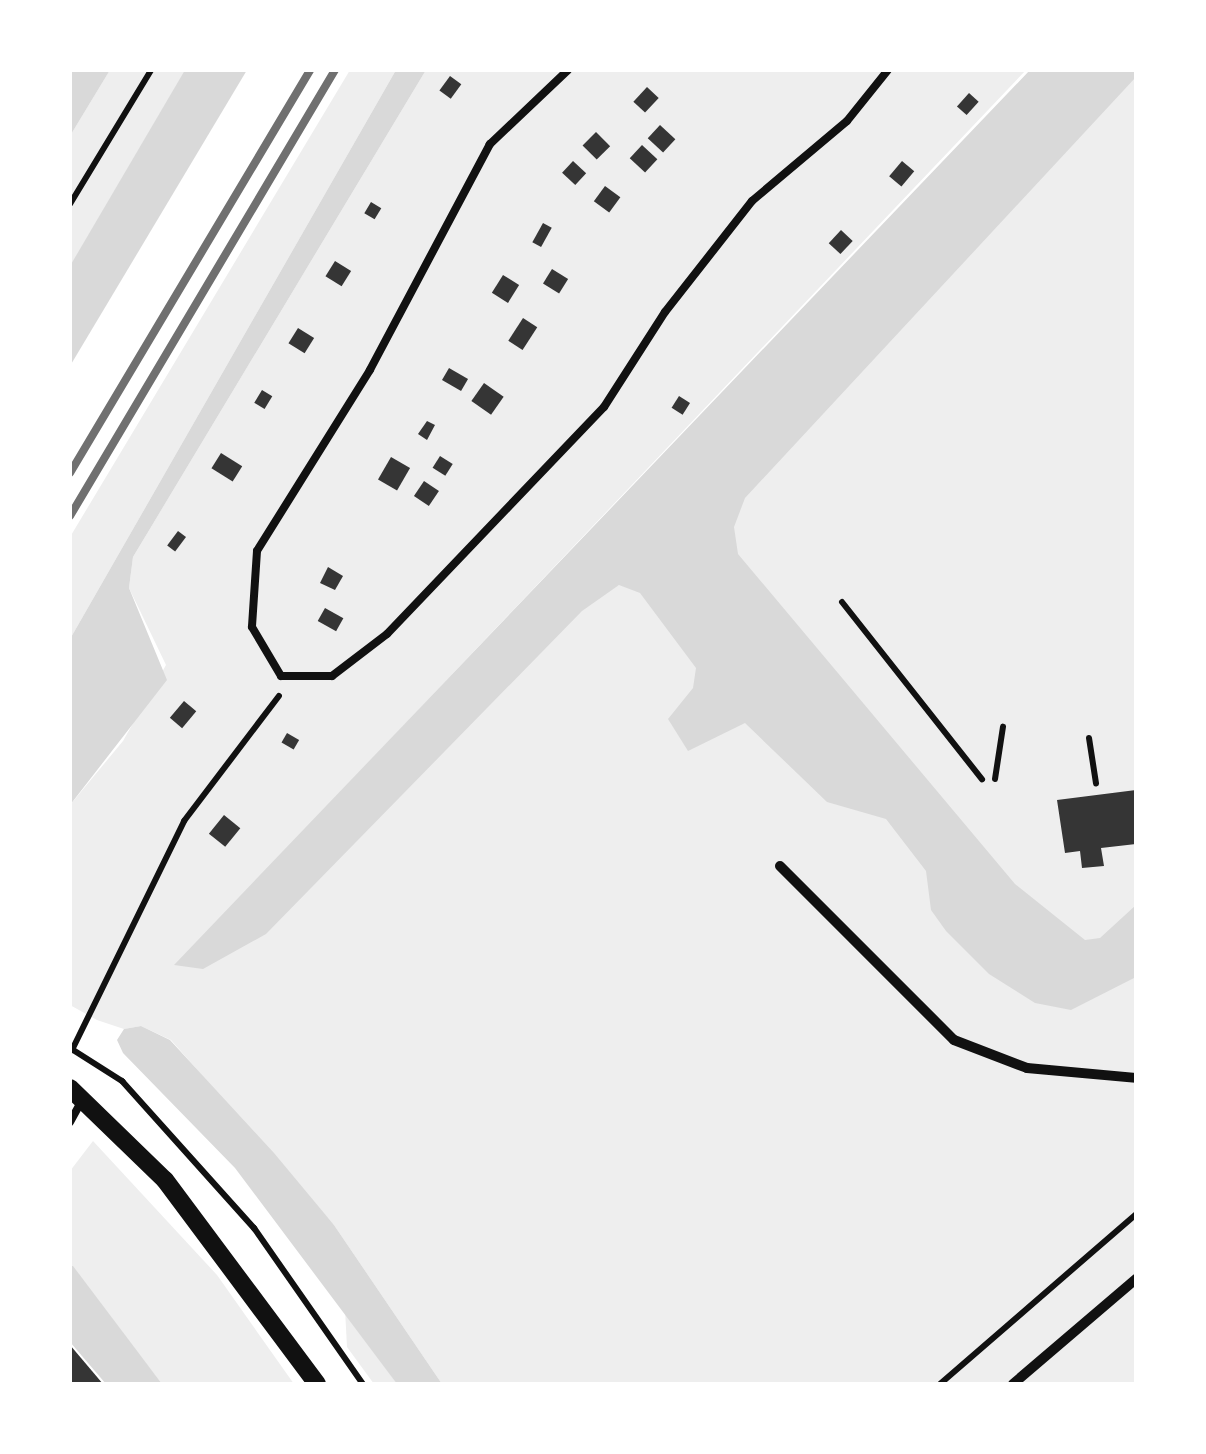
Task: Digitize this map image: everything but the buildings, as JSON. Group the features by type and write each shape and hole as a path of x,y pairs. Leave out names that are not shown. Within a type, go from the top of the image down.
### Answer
{"street":[{"path":"780,866 954,1040 1026,1068 1136,1078"},
{"path":"76,1093 200,1223 317,1384"},
{"path":"1014,1384 1136,1279"}],"lane":[{"path":"568,70 490,144 370,370 257,551 252,627 282,676 332,676 387,634 552,468 604,407 665,312 752,202 847,122 888,70"},
{"path":"70,1122 76,1093"}],"path":[{"path":"70,204 151,70"},
{"path":"842,602 982,779"},
{"path":"296,675 184,821 71,1049 122,1081 254,1228 363,1384"},
{"path":"995,780 1003,727"},
{"path":"1089,738 1096,782"},
{"path":"940,1384 1136,1214"}],"shaded area":[{"path":"70,70 110,70 70,136"},
{"path":"110,70 188,70 70,270 70,136"},
{"path":"185,70 247,70 70,366 70,266"},
{"path":"350,70 396,70 70,639 70,537"},
{"path":"396,70 426,70 133,557 129,588 167,680 70,805 70,639"},
{"path":"426,70 1026,70 176,965 604,591 619,585 1136,70 1136,1384 442,1384 334,1225 171,1040 141,1026 124,1029 97,1020 70,1005 70,805 123,741 166,665 129,588 133,557"},
{"path":"1030,70 1136,70 1136,77 745,498 734,527 738,554 1015,884 1085,940 1100,938 1136,905 1136,977 1071,1010 1035,1003 989,974 946,931 931,910 926,871 886,819 827,802 745,723 688,751 668,719 693,688 696,668 640,593 619,585 582,611 266,934 203,969 174,965"},
{"path":"141,1026 170,1040 274,1153 334,1225 442,1384 397,1384 235,1168 123,1053 117,1040 124,1029"},
{"path":"93,1141 217,1275 294,1384 162,1384 70,1266 70,1171"},
{"path":"70,1266 162,1384 106,1384 70,1342"},
{"path":"345,1309 397,1384 374,1384 347,1347"}],"railway":[{"path":"70,473 310,70"},
{"path":"70,516 335,70"}]}
